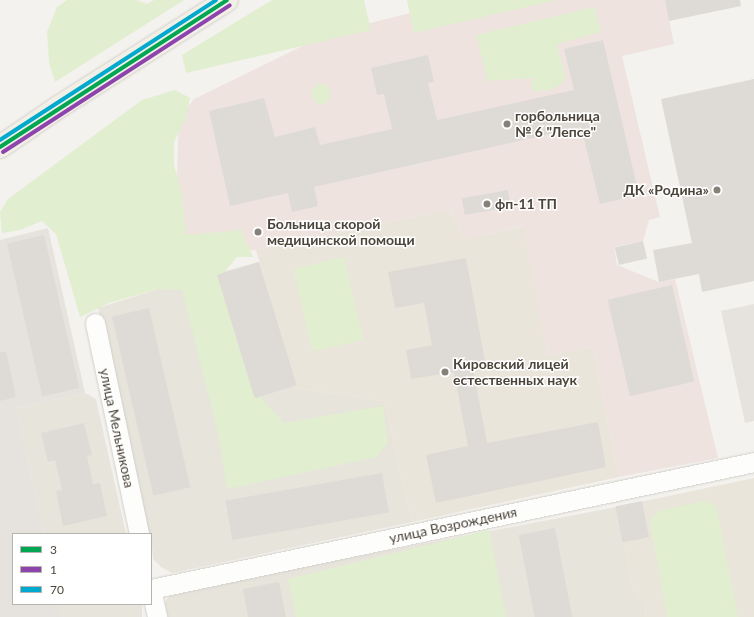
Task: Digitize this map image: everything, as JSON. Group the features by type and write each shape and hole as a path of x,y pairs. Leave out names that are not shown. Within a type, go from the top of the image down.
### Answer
{"main road":[{"path":"0,147 57,108 227,0"}],"street":[{"name":"улица Мельникова","path":"95,323 139,533"},
{"name":"улица Возрождения","path":"152,590 754,462"},
{"path":"152,594 157,617"}],"shaded area":[{"name":"Больница скорой медицинской помощи","path":"461,0 665,0 674,44 622,56 660,217 649,220 643,241 614,247 617,265 659,282 675,279 718,458 619,477 593,347 548,355 523,226 465,239 449,209 256,250 181,257 169,186 177,174 179,118 194,99 327,34"},
{"name":"Кировский лицей естественных наук","path":"449,209 465,239 524,226 548,355 593,347 619,477 412,522 384,401 296,388 256,250"},
{"path":"48,228 85,393 16,408 44,533 12,533 12,605 60,605 62,617 0,617 0,240"},
{"path":"259,262 296,388 384,401 412,522 172,573 161,567 153,559 152,533 148,533 98,308 158,289"},
{"path":"754,304 754,421 745,423 721,311"},
{"path":"85,393 96,399 126,533 44,533 16,408"},
{"path":"754,478 754,617 645,617 646,603 635,597 616,507"},
{"path":"616,507 635,597 646,603 645,617 168,617 165,603 171,592"},
{"path":"60,605 142,605 142,617 60,617"}],"green space":[{"path":"67,0 136,0 147,4 154,0 184,0 55,82 49,63 47,32 57,7"},
{"path":"272,0 364,0 371,30 186,73 182,55"},
{"path":"407,0 556,0 414,33"},
{"path":"594,7 601,32 557,44 566,78 560,85 550,90 535,91 530,87 533,78 488,81 476,35"},
{"path":"321,84 328,87 331,94 328,101 321,104 314,101 311,94 314,87"},
{"path":"175,90 190,98 186,118 174,142 174,165 182,193 186,235 241,230 253,257 237,257 224,272 251,387 284,423 383,406 388,443 376,457 227,489 218,432 182,290 158,289 109,303 80,317 56,234 42,221 20,230 2,233 0,212 8,199 142,100"},
{"path":"344,257 363,340 312,352 293,269"},
{"path":"706,501 716,506 738,617 667,617 650,520 660,510"},
{"path":"489,530 506,617 296,617 288,579"}],"building":[{"path":"665,0 740,0 741,6 669,21"},
{"name":"горбольница № 6 \"Лепсе\"","path":"603,40 639,195 600,204 581,127 314,187 318,206 292,212 288,193 230,206 209,111 264,98 275,137 315,127 320,145 392,129 384,94 377,95 371,68 428,55 434,82 428,83 437,120 574,90 564,49"},
{"name":"ДК «Родина»","path":"754,79 754,281 702,292 699,274 659,282 653,250 692,243 661,99"},
{"name":"фп-11 ТП","path":"508,190 511,207 465,215 462,198"},
{"path":"44,235 79,388 42,397 7,244"},
{"path":"643,241 647,259 619,265 615,248"},
{"path":"466,258 486,366 473,368 487,443 598,422 606,467 436,503 426,455 468,446 454,372 411,379 406,350 432,345 424,303 395,308 388,272"},
{"path":"259,262 297,385 255,398 217,275"},
{"path":"672,285 694,381 630,396 608,300"},
{"path":"149,308 190,487 153,496 112,317"},
{"path":"0,352 6,352 16,397 0,401"},
{"path":"84,423 92,455 87,456 93,484 100,483 107,516 63,526 56,491 62,490 55,460 48,462 41,433"},
{"path":"382,473 389,512 232,540 225,501"},
{"path":"642,501 649,537 623,542 615,506"},
{"path":"555,528 572,617 535,617 519,535"},
{"path":"279,582 286,617 248,617 243,589"}],"transit line":[{"name":"70","path":"0,140 216,0"},
{"name":"3","path":"0,147 227,0"},
{"name":"1","path":"3,152 230,5"}],"place":[{"name":"горбольница № 6 \"Лепсе\"","path":"507,124"},
{"name":"ДК «Родина»","path":"717,190"},
{"name":"фп-11 ТП","path":"487,204"},
{"name":"Больница скорой медицинской помощи","path":"258,232"},
{"name":"Кировский лицей естественных наук","path":"445,372"}]}
